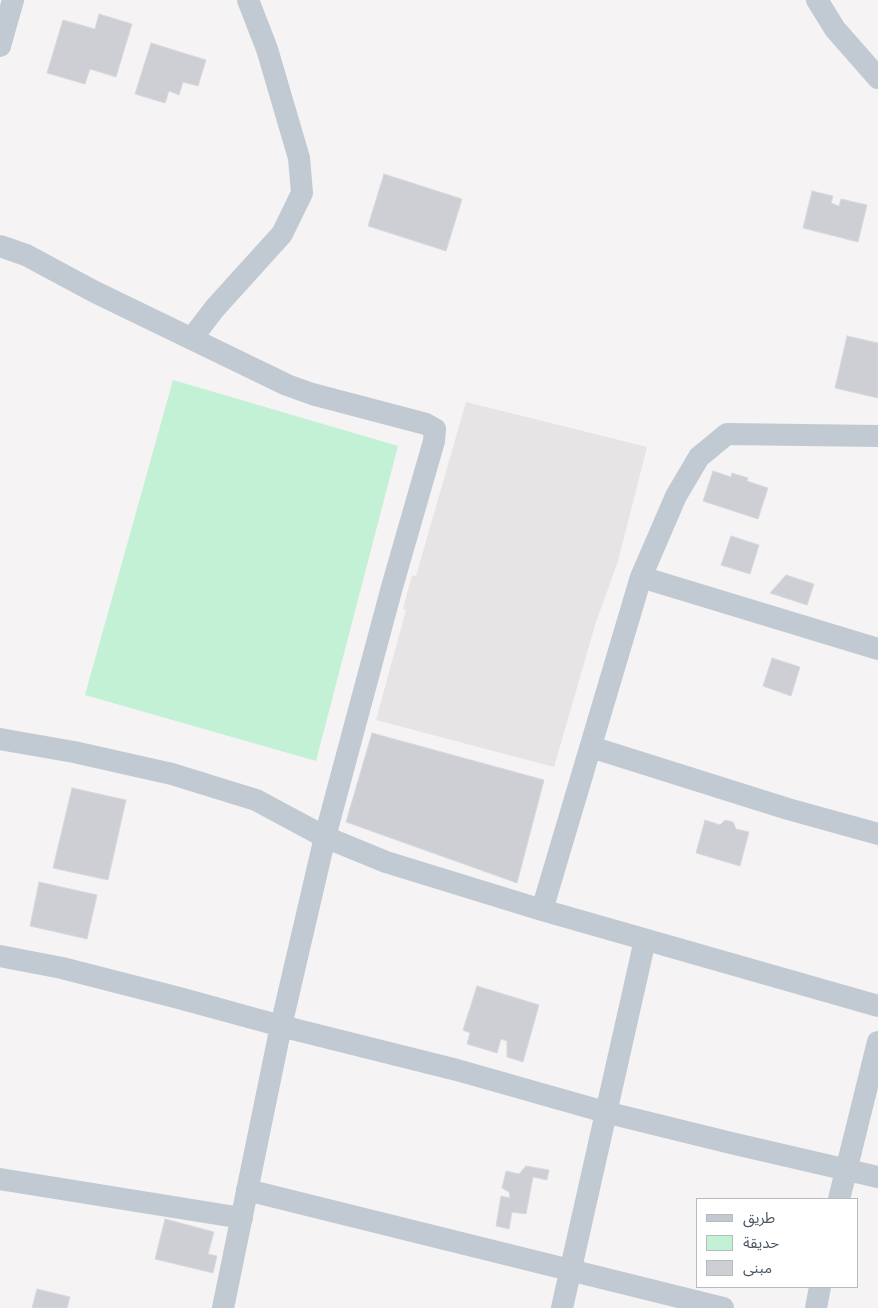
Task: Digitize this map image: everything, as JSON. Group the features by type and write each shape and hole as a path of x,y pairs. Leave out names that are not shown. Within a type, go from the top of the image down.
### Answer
{"street":[{"path":"0,46 13,0"},
{"path":"192,338 282,234 302,193 299,158 267,49 248,0"},
{"path":"817,0 835,29 878,78"},
{"path":"0,246 26,255 96,292 287,385 312,394 426,424 434,429 434,441 325,837 281,1026 223,1308"},
{"path":"542,910 641,577 676,496 699,458 727,434 878,436"},
{"path":"641,577 878,649"},
{"path":"0,739 74,752 172,774 256,800 325,837 386,862 542,910 878,1006"},
{"path":"591,747 788,809 878,834"},
{"path":"562,1308 645,940"},
{"path":"0,956 89,975 179,998 456,1070 605,1112 878,1177"},
{"path":"839,1198 878,1042"},
{"path":"0,1179 242,1218"},
{"path":"247,1190 723,1308"},
{"path":"816,1308 820,1288"}],"shaded area":[{"path":"466,402 647,447 618,561 596,622 554,767 376,720 406,610 403,609 412,575 416,576"}],"green space":[{"path":"173,380 398,446 316,761 85,695"}],"building":[{"path":"99,14 132,24 116,77 90,69 85,84 47,73 63,20 95,29"},
{"path":"151,43 206,60 198,86 183,82 179,95 169,91 165,103 135,94"},
{"path":"384,174 462,199 446,251 368,226"},
{"path":"812,191 833,196 831,203 839,206 841,199 867,205 858,242 803,228"},
{"path":"847,336 878,343 878,398 835,388"},
{"path":"713,471 731,477 732,473 748,478 747,481 768,488 758,519 703,501"},
{"path":"731,536 759,545 750,574 721,565"},
{"path":"786,575 814,584 807,605 770,593"},
{"path":"772,658 800,667 791,696 763,686"},
{"path":"372,733 544,780 517,883 346,822"},
{"path":"72,788 126,800 108,880 53,868"},
{"path":"705,820 720,825 725,820 733,822 736,829 749,832 740,866 696,853"},
{"path":"39,882 97,895 87,939 30,926"},
{"path":"477,986 539,1005 523,1062 507,1057 507,1041 501,1039 497,1053 467,1044 470,1033 463,1030"},
{"path":"526,1166 549,1170 547,1180 533,1177 526,1214 512,1212 509,1229 496,1226 501,1196 510,1198 509,1192 502,1188 506,1171 519,1174"},
{"path":"165,1219 214,1232 208,1254 217,1256 213,1273 155,1259"},
{"path":"37,1289 70,1297 67,1308 32,1308"}]}
